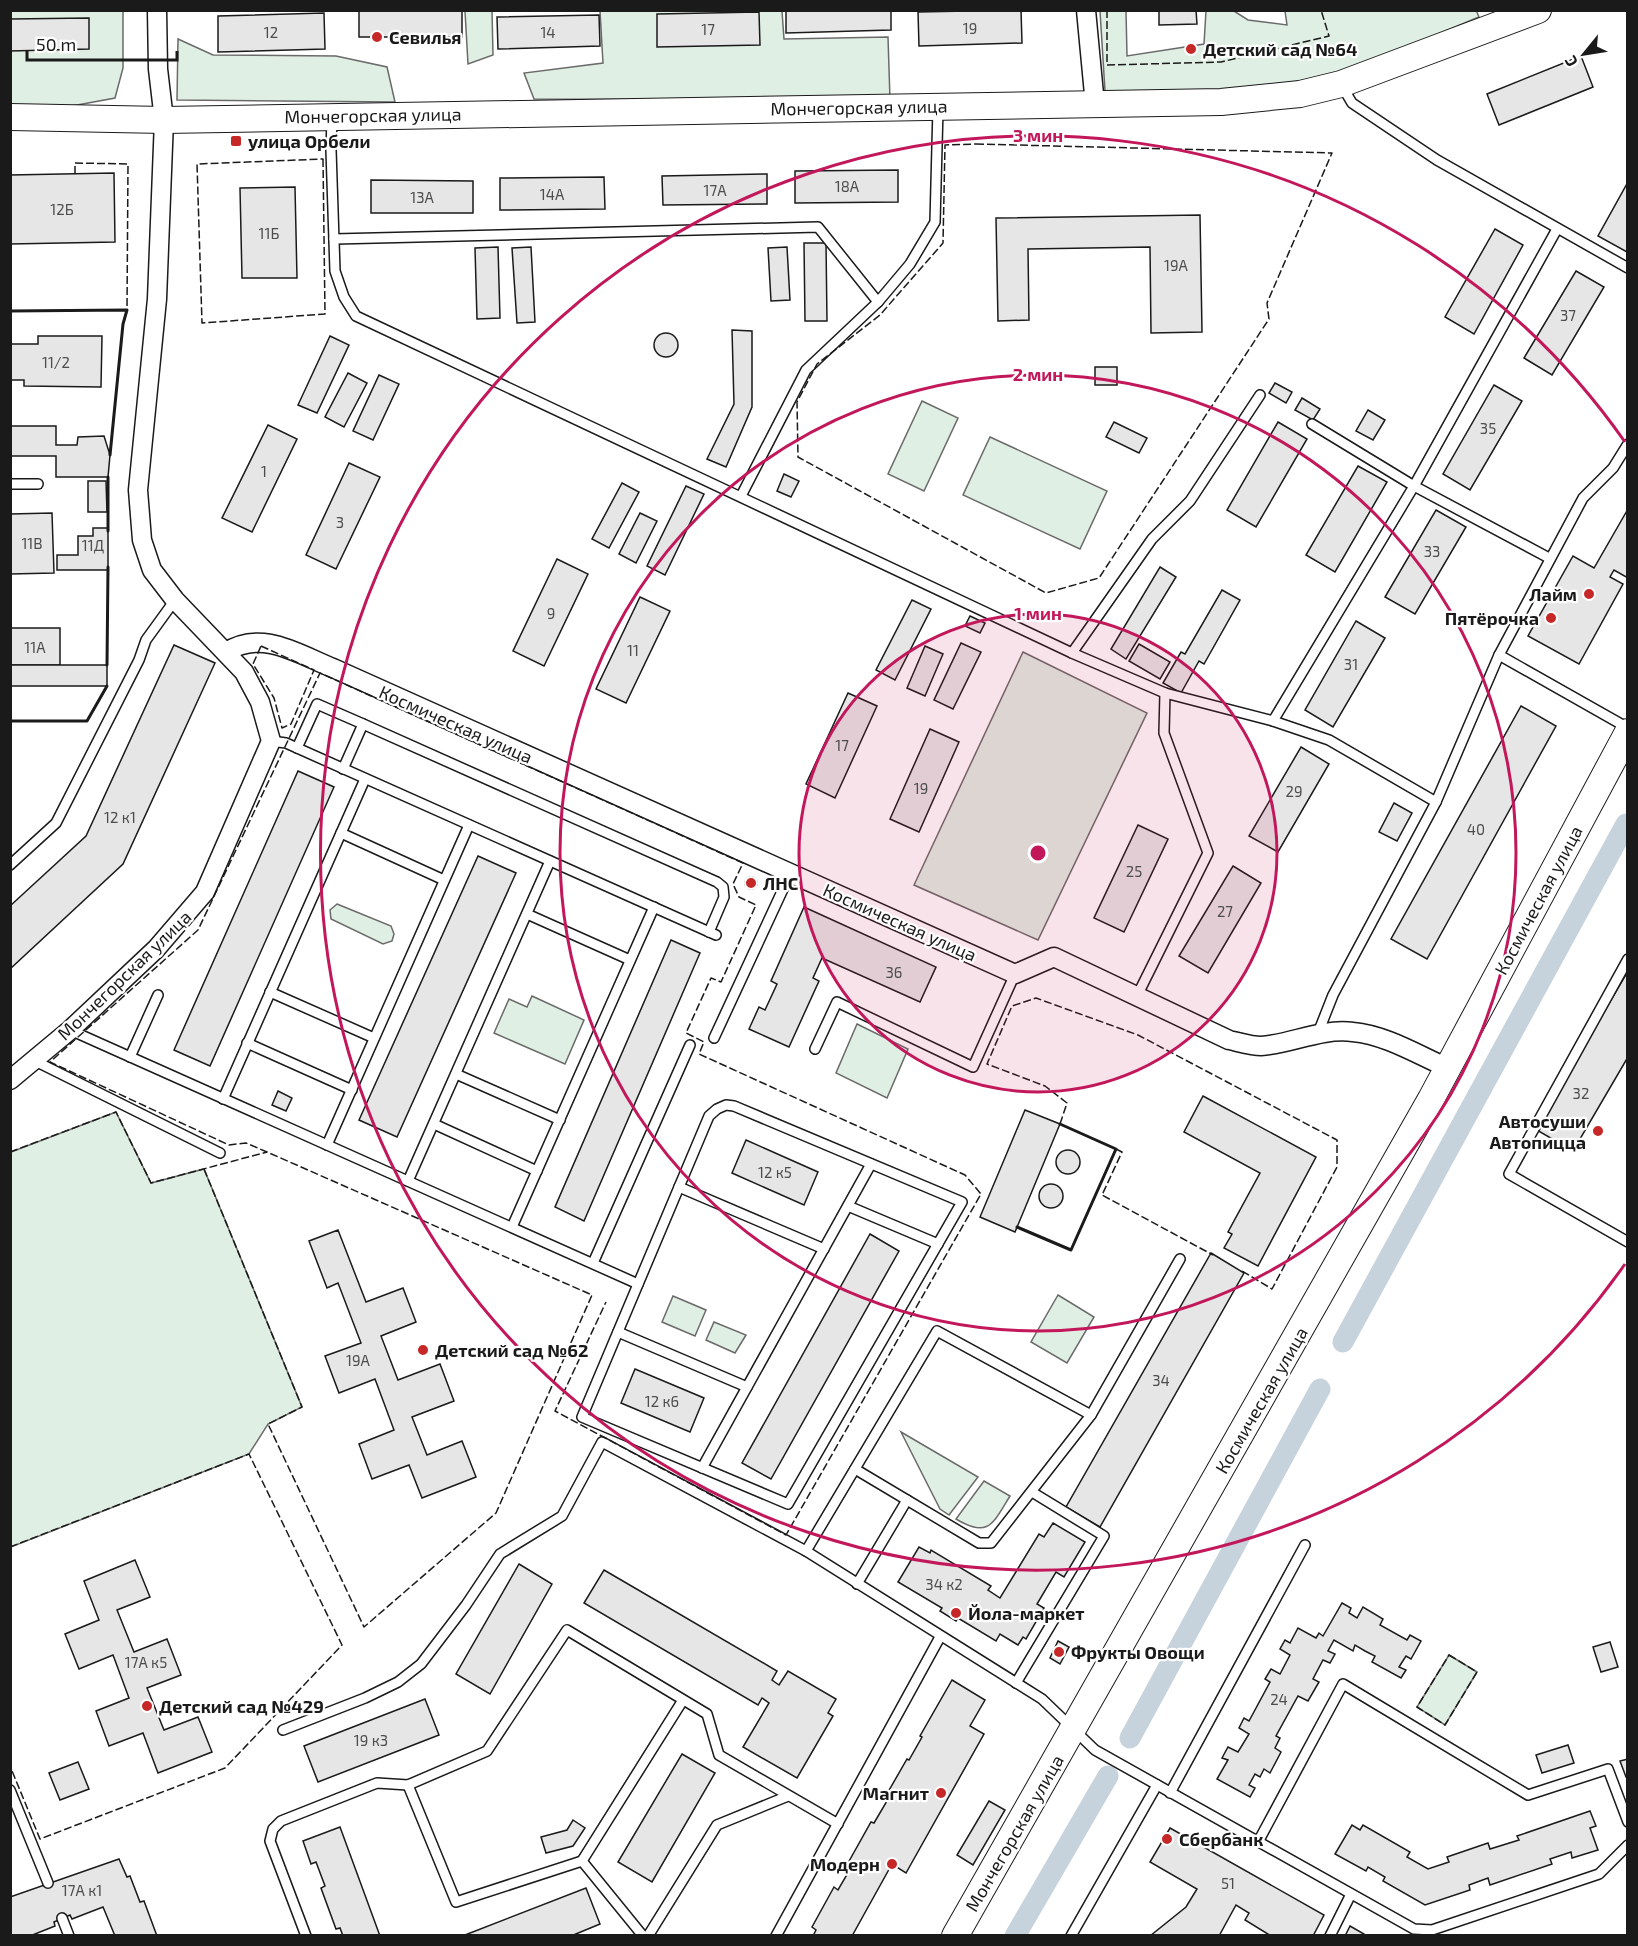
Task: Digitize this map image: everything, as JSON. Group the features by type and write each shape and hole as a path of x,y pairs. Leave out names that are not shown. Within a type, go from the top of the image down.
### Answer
{"street":[{"path":"157,10 158,69 164,120 157,299 138,490 142,540 153,570 175,600 244,672 260,702 271,741"},
{"path":"1086,10 1095,105"},
{"name":"Мончегорская улица","path":"10,117 164,120 1095,105 1258,100 1341,84 1502,17 1538,10"},
{"name":"Космическая улица","path":"226,652 246,642 268,642 333,668 1015,974"},
{"name":"Мончегорская улица","path":"10,1080 70,1030 156,949 206,892 271,741"},
{"name":"Космическая улица","path":"1073,1731 1448,1068 1625,743"},
{"path":"1015,974 1054,957 1229,1040 1259,1046 1318,1033 1353,1032 1386,1040 1448,1068"},
{"name":"Мончегорская улица","path":"955,1935 1073,1731"}],"lane":[{"path":"1341,84 1352,103 1428,154 1628,268"},
{"path":"741,496 806,370 878,302 910,264 935,222 938,106"},
{"path":"332,116 335,271 344,297 356,316 1072,653 1165,693 1273,721 1329,740 1436,802"},
{"path":"334,238 818,227 878,302"},
{"path":"1273,721 1414,486 1557,229"},
{"path":"1072,653 1152,539 1190,501 1260,395"},
{"path":"1312,424 1414,486 1550,558"},
{"path":"1318,1033 1333,995 1436,802 1499,655 1550,558 1584,498 1613,468 1628,444"},
{"path":"10,484 38,484"},
{"path":"10,865 56,823 139,660 146,640 175,600"},
{"path":"1499,655 1625,743"},
{"path":"1137,996 1208,853 1164,733 1165,693"},
{"path":"271,741 297,748 712,933 724,897 723,886 717,882 363,724 317,704 297,748"},
{"path":"343,769 363,724"},
{"path":"223,1099 365,778"},
{"path":"327,1145 469,825"},
{"path":"340,833 444,880"},
{"path":"408,1181 550,861"},
{"path":"714,1038 791,873"},
{"path":"512,1227 654,907"},
{"path":"526,914 630,960"},
{"path":"1628,959 1509,1174 1628,1242"},
{"path":"815,1049 837,1002 973,1067 1015,974"},
{"path":"270,992 374,1038"},
{"path":"130,1057 158,995"},
{"path":"70,1030 638,1284"},
{"path":"247,1043 352,1089"},
{"path":"592,1263 690,1045"},
{"path":"33,1060 220,1153"},
{"path":"456,1074 560,1120"},
{"path":"734,1106 871,1164 962,1202 788,1504 582,1417 709,1116 717,1109 734,1106"},
{"path":"434,1124 537,1171"},
{"path":"702,1468 871,1164"},
{"path":"679,1187 824,1249"},
{"path":"848,1206 938,1244"},
{"path":"855,1469 985,1544 997,1538 1091,1415 1180,1259"},
{"path":"806,1551 937,1331 1091,1415"},
{"path":"618,1332 747,1387"},
{"path":"284,1730 398,1682 421,1664 466,1605 500,1554 562,1516 602,1442 806,1551 1042,1699 1095,1750 1414,1929 1432,1930 1599,1874 1624,1848 1628,1860"},
{"path":"1016,1683 1104,1536 1032,1492"},
{"path":"857,1584 907,1500"},
{"path":"1170,1793 1305,1545"},
{"path":"306,1935 270,1841 273,1829 281,1821 377,1783 408,1785 487,1751 567,1630 707,1714 719,1755 838,1824"},
{"path":"776,1935 940,1637"},
{"path":"1258,1842 1343,1683 1528,1795 1608,1769 1628,1822"},
{"path":"408,1785 456,1902 582,1861 682,1700"},
{"path":"1071,1935 1157,1785"},
{"path":"10,1790 48,1883"},
{"path":"648,1935 717,1825 788,1796"},
{"path":"582,1861 643,1935"},
{"path":"1330,1935 1351,1894"},
{"path":"62,1918 66,1935"}],"green space":[{"path":"1476,10 1479,17 1344,73 1221,95 1105,91 1100,11 1126,11 1127,56 1204,44 1206,11 1234,11 1248,20 1287,25 1285,11"},
{"path":"10,11 123,11 123,68 115,98 61,108 11,105"},
{"path":"465,11 492,11 493,55 468,64"},
{"path":"600,11 782,11 784,39 888,37 890,100 534,99 524,73 603,63"},
{"path":"178,39 213,55 336,56 387,67 395,102 177,100"},
{"path":"922,401 958,418 924,491 888,474"},
{"path":"990,437 1107,491 1080,549 963,495"},
{"path":"1023,652 1147,713 1038,940 914,885"},
{"path":"337,904 391,926 394,934 392,941 383,944 331,919 330,910"},
{"path":"532,996 584,1020 565,1064 494,1033 509,999 527,1007"},
{"path":"857,1024 908,1049 887,1098 836,1073"},
{"path":"116,1112 151,1183 204,1169 302,1407 268,1424 249,1454 11,1547 11,1152"},
{"path":"1058,1295 1094,1317 1067,1363 1031,1342"},
{"path":"673,1296 706,1310 695,1336 662,1322"},
{"path":"714,1322 746,1335 735,1353 706,1340"},
{"path":"901,1432 978,1477 949,1515 940,1509"},
{"path":"984,1481 1010,1496 989,1525 976,1528 956,1519"},
{"path":"1449,1655 1477,1672 1445,1725 1417,1707"}],"building":[{"path":"359,10 462,10 462,37 359,37"},
{"path":"786,10 891,10 891,30 786,33"},
{"path":"1021,10 1022,43 919,46 918,12"},
{"path":"1159,10 1196,10 1197,24 1159,25"},
{"path":"759,12 760,45 657,47 657,14"},
{"path":"324,13 325,49 218,52 218,16"},
{"path":"599,15 600,46 498,49 497,17"},
{"path":"89,18 89,49 10,51 10,19"},
{"path":"1581,56 1593,87 1499,125 1487,94"},
{"path":"898,170 898,202 795,203 795,171"},
{"path":"114,173 115,242 10,244 10,175"},
{"path":"767,174 767,204 663,205 662,176"},
{"path":"604,177 605,209 500,210 500,178"},
{"path":"371,180 473,181 473,213 371,213"},
{"path":"1628,182 1628,252 1627,252 1598,236"},
{"path":"295,187 297,278 242,278 240,188"},
{"path":"1200,215 1202,332 1151,333 1150,247 1028,249 1029,320 998,321 996,218"},
{"path":"1495,229 1523,245 1474,334 1445,317"},
{"path":"804,243 826,243 827,321 805,321"},
{"path":"498,247 500,318 477,319 475,248"},
{"path":"531,247 535,322 517,323 512,248"},
{"path":"787,247 790,300 771,301 768,248"},
{"path":"1576,271 1604,287 1552,375 1524,358"},
{"path":"732,330 752,331 752,407 726,467 707,459 734,404"},
{"path":"666,333 674,337 678,345 674,353 666,357 658,353 654,345 658,337"},
{"path":"38,336 102,336 101,387 24,386 24,380 10,380 10,344 38,344"},
{"path":"330,336 349,345 317,413 298,405"},
{"path":"1095,367 1117,367 1117,385 1095,385"},
{"path":"348,373 367,383 344,427 325,417"},
{"path":"379,375 399,384 373,440 353,431"},
{"path":"1275,383 1292,392 1286,403 1269,393"},
{"path":"1494,385 1522,401 1470,490 1443,474"},
{"path":"1302,398 1320,409 1313,420 1295,410"},
{"path":"1368,410 1385,420 1373,440 1356,431"},
{"path":"1114,422 1147,438 1139,453 1106,437"},
{"path":"1278,422 1307,439 1256,527 1227,510"},
{"path":"268,425 297,439 252,532 222,518"},
{"path":"10,426 56,426 56,445 77,445 78,437 104,436 110,455 108,477 56,477 56,456 10,456"},
{"path":"349,463 380,477 336,569 306,555"},
{"path":"1358,466 1387,482 1335,572 1306,555"},
{"path":"784,474 799,481 791,497 777,491"},
{"path":"88,481 106,481 107,512 88,512"},
{"path":"622,483 639,492 609,548 592,539"},
{"path":"686,486 704,494 665,575 647,566"},
{"path":"1628,509 1628,578 1614,570 1610,577 1623,584 1579,664 1528,636 1573,556 1594,568"},
{"path":"1436,510 1466,527 1415,614 1385,597"},
{"path":"52,513 54,573 10,574 10,514"},
{"path":"640,513 657,521 636,563 619,554"},
{"path":"93,528 108,528 108,570 57,570 57,555 78,555 78,536 93,536"},
{"path":"557,559 588,574 544,666 513,651"},
{"path":"1160,567 1176,577 1126,659 1111,649"},
{"path":"1222,590 1240,600 1204,664 1199,661 1181,693 1163,683 1181,652 1185,654"},
{"path":"640,597 670,611 626,703 596,689"},
{"path":"912,600 931,609 895,680 876,670"},
{"path":"970,616 985,623 980,633 965,626"},
{"path":"1356,621 1385,638 1333,727 1305,710"},
{"path":"10,628 60,628 60,665 10,665"},
{"path":"961,643 981,652 953,709 934,700"},
{"path":"1139,644 1170,662 1160,679 1129,661"},
{"path":"174,645 215,663 123,864 10,969 10,906 86,836"},
{"path":"925,646 943,654 925,696 907,688"},
{"path":"10,665 107,665 107,686 10,686"},
{"path":"848,693 877,706 835,798 806,784"},
{"path":"1521,706 1556,726 1427,959 1391,939"},
{"path":"930,729 959,742 919,832 890,819"},
{"path":"1301,747 1329,764 1278,852 1249,836"},
{"path":"298,771 334,787 210,1066 174,1050"},
{"path":"1394,803 1412,813 1397,841 1379,832"},
{"path":"1138,825 1168,839 1124,932 1094,918"},
{"path":"478,856 516,873 397,1137 359,1120"},
{"path":"1233,866 1261,883 1208,973 1179,956"},
{"name":"ЛНС","path":"753,877 757,883 753,889 749,889 745,881"},
{"path":"804,907 936,967 920,1002 822,958 813,978 819,981 789,1047 749,1029 759,1007 765,1010 777,984 771,981"},
{"path":"671,940 700,953 584,1221 555,1207"},
{"path":"1628,971 1628,1057 1573,1151 1535,1129"},
{"path":"278,1091 292,1098 286,1111 272,1105"},
{"path":"1203,1096 1316,1157 1258,1266 1224,1248 1232,1234 1228,1232 1260,1173 1184,1132"},
{"path":"1025,1110 1060,1124 1015,1232 980,1217"},
{"path":"746,1140 818,1172 804,1205 732,1173"},
{"path":"1068,1150 1076,1154 1080,1162 1076,1170 1068,1174 1060,1170 1056,1162 1060,1154"},
{"path":"1051,1184 1059,1188 1063,1196 1059,1204 1051,1208 1043,1204 1039,1196 1043,1188"},
{"path":"338,1230 366,1302 403,1288 416,1322 381,1336 398,1380 440,1364 454,1401 412,1417 427,1455 462,1441 476,1477 422,1498 409,1465 372,1479 359,1444 394,1430 375,1379 339,1393 325,1356 361,1343 338,1283 327,1288 309,1241"},
{"path":"870,1234 899,1251 771,1479 742,1463"},
{"path":"1211,1253 1244,1273 1100,1527 1066,1507"},
{"path":"635,1369 704,1398 690,1432 621,1403"},
{"path":"1053,1523 1085,1542 1064,1577 1056,1572 1037,1604 1044,1608 1026,1639 1023,1637 1018,1645 1000,1634 996,1641 958,1618 956,1621 940,1611 942,1608 898,1582 919,1547 930,1553 931,1550 991,1586 988,1590 1000,1598 1039,1534 1044,1537"},
{"path":"135,1560 150,1597 117,1610 134,1652 167,1639 181,1675 147,1688 164,1730 198,1717 212,1752 158,1773 143,1733 109,1746 96,1711 129,1698 113,1655 79,1669 65,1634 99,1620 84,1581"},
{"path":"519,1564 552,1584 490,1694 456,1674"},
{"path":"604,1570 777,1671 772,1680 779,1685 788,1671 836,1699 828,1713 833,1716 797,1778 743,1747 769,1703 762,1698 758,1705 584,1603"},
{"path":"1342,1603 1351,1608 1349,1613 1357,1618 1363,1607 1383,1619 1380,1625 1407,1640 1410,1635 1421,1641 1411,1659 1406,1656 1399,1667 1406,1670 1401,1678 1372,1662 1375,1656 1355,1645 1353,1651 1334,1640 1328,1651 1335,1654 1330,1663 1323,1660 1313,1679 1319,1682 1308,1701 1298,1696 1276,1736 1280,1738 1275,1748 1281,1752 1270,1773 1264,1769 1260,1777 1255,1774 1249,1785 1255,1788 1250,1797 1217,1779 1228,1760 1222,1758 1228,1747 1238,1752 1249,1734 1239,1728 1244,1718 1249,1721 1270,1682 1265,1679 1271,1669 1280,1674 1290,1655 1280,1649 1285,1640 1290,1643 1298,1628 1316,1638 1319,1633 1323,1636"},
{"name":"Фрукты Овощи","path":"1058,1641 1069,1647 1060,1664 1050,1658"},
{"path":"1610,1642 1618,1667 1601,1672 1593,1647"},
{"path":"952,1680 985,1700 970,1726 984,1734 906,1873 892,1864 852,1936 813,1936 816,1930 812,1927 834,1887 838,1890 852,1866 848,1863 871,1822 874,1823 887,1801 884,1799 907,1759 909,1760"},
{"path":"425,1699 439,1735 318,1782 304,1746"},
{"path":"1568,1745 1574,1763 1542,1773 1536,1755"},
{"path":"682,1754 715,1773 652,1882 618,1862"},
{"path":"1628,1759 1628,1776 1626,1777 1620,1761"},
{"path":"78,1762 89,1789 60,1800 49,1773"},
{"path":"989,1801 1005,1810 973,1865 957,1855"},
{"path":"1590,1811 1596,1826 1590,1828 1598,1850 1572,1858 1571,1852 1550,1859 1552,1864 1490,1885 1488,1878 1469,1885 1470,1890 1425,1905 1383,1881 1385,1877 1368,1867 1366,1871 1335,1854 1352,1825 1360,1830 1363,1825 1410,1852 1407,1857 1428,1869 1449,1862 1447,1857 1488,1843 1490,1849 1519,1840 1517,1836"},
{"path":"573,1820 585,1828 573,1846 546,1853 541,1837 567,1830"},
{"path":"340,1827 380,1936 343,1936 340,1928 336,1929 321,1888 325,1886 316,1862 311,1864 303,1841"},
{"path":"1170,1828 1324,1915 1313,1936 1271,1936 1245,1920 1249,1913 1236,1905 1219,1936 1150,1936 1186,1907 1197,1889 1150,1862"},
{"path":"119,1859 127,1877 130,1876 140,1902 144,1901 157,1936 115,1936 103,1907 72,1919 70,1915 54,1922 55,1926 30,1936 10,1936 10,1897"},
{"path":"586,1888 600,1924 571,1936 465,1935"},
{"path":"1350,1926 1364,1934 1363,1936 1345,1936"}],"waterway":[{"path":"1343,1342 1626,824"},
{"path":"1130,1738 1320,1389"},
{"path":"1015,1936 1108,1776"}],"fence":[{"path":"1107,10 1107,65 1221,62 1329,36 1321,10"},
{"path":"976,144 1332,153 1267,303 1269,319 1099,578 1046,593 798,457 797,402 817,364 880,315 943,243 945,145 976,144"},
{"path":"323,159 325,314 202,323 197,164 323,159"},
{"path":"75,174 75,163 128,164 127,310"},
{"path":"261,646 314,670 291,724 282,728 274,698 253,664 261,646"},
{"path":"204,1169 302,1407 268,1424 364,1627 496,1513 592,1295 246,1143 229,1145 50,1062 198,930 320,673 743,863 733,884 739,897 756,905 721,982 711,978 686,1033 704,1042 699,1054 965,1175 981,1194 786,1535 555,1411 606,1302"},
{"path":"1060,1124 1067,1103 1045,1086 987,1064 1012,1006 1036,998 1138,1035 1337,1140 1337,1167 1272,1289 1242,1271"},
{"path":"10,1152 116,1112 151,1183 267,1152"},
{"path":"1116,1149 1122,1152 1102,1195 1213,1255"},
{"path":"10,1547 249,1454 342,1645 225,1768 40,1839 10,1766"},
{"path":"1449,1655 1477,1672 1445,1725 1417,1707 1449,1655"}],"wall":[{"path":"10,311 127,310 123,324 110,455"},
{"path":"108,477 108,531"},
{"path":"107,665 108,567"},
{"path":"10,721 87,721 107,686"},
{"path":"1017,1227 1071,1250 1116,1149 1060,1124"}],"place":[{"name":"Севилья","path":"377,37"},
{"name":"Детский сад №64","path":"1191,49"},
{"name":"улица Орбели","path":"236,141"},
{"name":"Лайм","path":"1589,594"},
{"name":"Пятёрочка","path":"1551,618"},
{"name":"ЛНС","path":"751,883"},
{"name":"Автосуши Автопицца","path":"1598,1131"},
{"name":"Детский сад №62","path":"423,1350"},
{"name":"Йола-маркет","path":"956,1613"},
{"name":"Фрукты Овощи","path":"1059,1652"},
{"name":"Детский сад №429","path":"147,1706"},
{"name":"Магнит","path":"941,1793"},
{"name":"Сбербанк","path":"1167,1839"},
{"name":"Модерн","path":"892,1864"}]}
